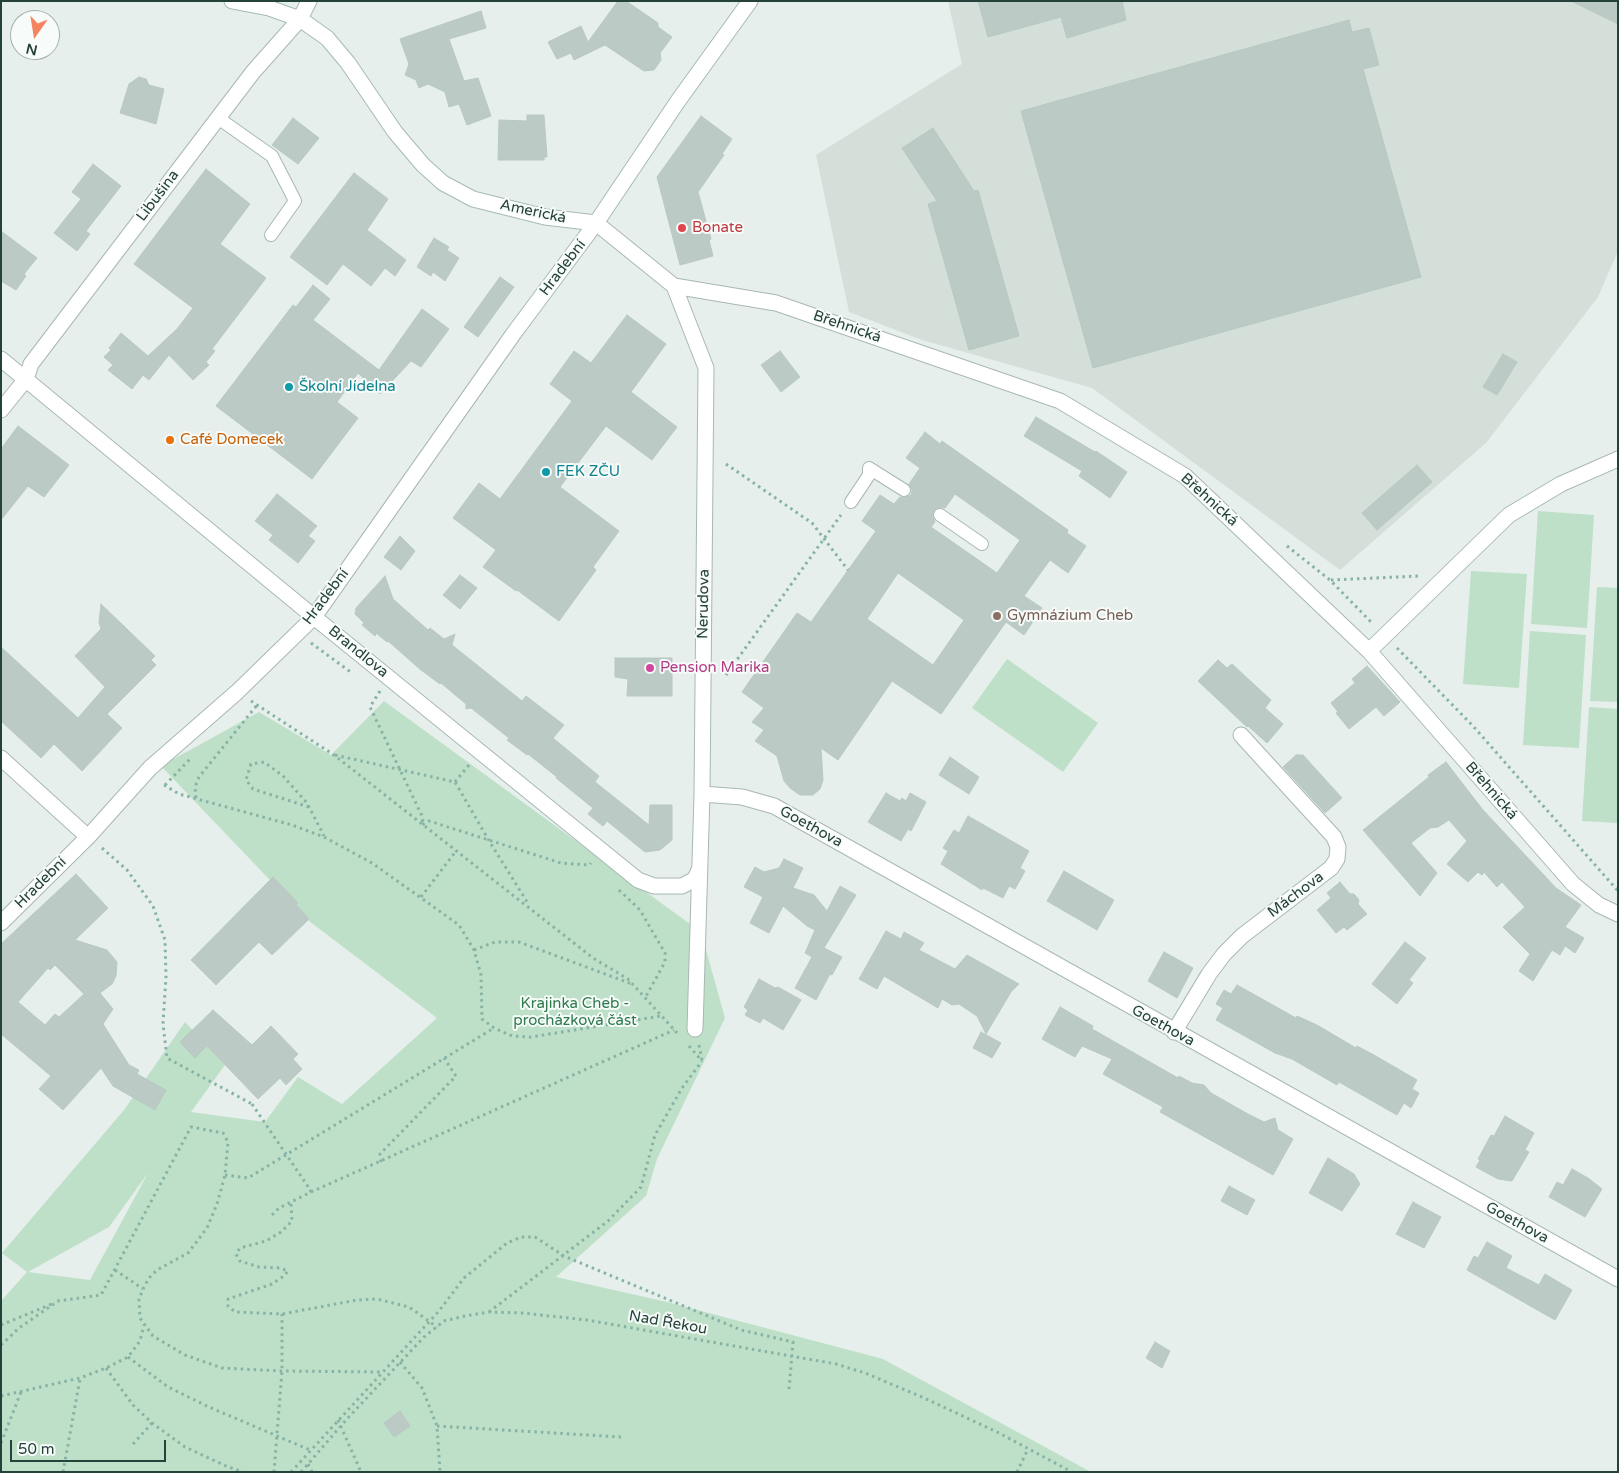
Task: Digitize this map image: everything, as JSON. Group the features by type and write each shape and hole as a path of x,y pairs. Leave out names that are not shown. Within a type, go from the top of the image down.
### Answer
{"street":[{"name":"Americká","path":"232,1 269,8 300,19 327,38 348,63 395,132 423,165 443,183 473,199 545,217 596,223"},
{"path":"300,19 309,1"},
{"path":"596,223 678,102 750,1"},
{"name":"Libušina","path":"1,410 26,379 31,364 252,72 300,19"},
{"name":"Nerudova","path":"596,223 674,286 706,368 702,794 695,1029"},
{"name":"Hradební","path":"1,923 88,837 150,768 237,692 314,617 508,341 596,223"},
{"name":"Břehnická","path":"674,286 776,302 1060,401 1185,476 1369,651 1573,884 1599,905 1618,914"},
{"name":"Brandlova","path":"1,359 314,617 638,880 654,886 682,886 695,879 699,870"},
{"path":"1369,651 1509,515 1561,484 1618,459"},
{"name":"Máchova","path":"1174,1032 1209,974 1224,954 1242,936 1331,868 1336,859 1338,847 1334,836 1241,735"},
{"path":"1,758 88,837"},
{"name":"Goethova","path":"702,794 742,797 774,806 1618,1280"}],"lane":[{"path":"218,118 272,156 295,201 270,235"},
{"path":"851,502 869,476 870,468 904,490"},
{"path":"940,515 982,544"}],"path":[{"path":"726,464 812,523 848,570"},
{"path":"726,675 851,502"},
{"path":"1330,580 1447,575"},
{"path":"303,648 310,642 356,676"},
{"path":"389,678 370,708 423,818 422,825"},
{"path":"371,688 379,694"},
{"path":"256,693 249,700 334,755 593,958 628,979 680,1036"},
{"path":"196,798 195,787 199,777 257,705"},
{"path":"165,785 197,752"},
{"path":"334,755 455,782 530,908"},
{"path":"460,761 468,767"},
{"path":"309,807 253,788 246,780 251,764 264,762 283,776 309,807 324,837"},
{"path":"150,768 165,785 179,794 292,825 324,837 372,864 459,925 474,950 481,975 482,1019 494,1028 512,1036 531,1037 661,1016"},
{"path":"422,825 429,821 561,864 589,865 603,850"},
{"path":"88,837 105,849 128,870 153,906 165,940 166,977 163,1024 167,1058 252,1104 311,1192"},
{"path":"421,897 456,851"},
{"path":"626,896 640,910 665,953 665,962 645,998"},
{"path":"474,950 495,942 519,942 633,985"},
{"path":"226,1175 248,1178 494,1028"},
{"path":"272,1214 311,1192 674,1030"},
{"path":"489,1312 608,1221 641,1187 655,1135 682,1088 702,1061 685,1042"},
{"path":"381,1162 380,1154 456,1076 444,1058"},
{"path":"1,1325 58,1301 101,1295 191,1127 223,1133 228,1142 226,1175 207,1228 188,1253 157,1270 143,1289 139,1299 140,1318 153,1336 185,1356 222,1368 382,1372"},
{"path":"291,1204 292,1221 281,1232 266,1241 240,1248 236,1254 240,1261 259,1267 280,1268 288,1271 272,1284 228,1299 228,1306 235,1312 282,1314 357,1300 377,1299 409,1307 437,1327"},
{"path":"290,1472 429,1321 464,1278 507,1243 521,1237 535,1237 564,1256 741,1330 793,1342 789,1390"},
{"path":"115,1270 143,1289"},
{"path":"1,1345 19,1328 58,1301"},
{"name":"Nad Řekou","path":"301,1472 424,1337 444,1321 489,1312 522,1313 587,1320 836,1364 866,1373 996,1432 1072,1472"},
{"path":"274,1472 282,1371 282,1314"},
{"path":"1,1396 80,1378 106,1368 128,1357 140,1341 145,1325"},
{"path":"128,1357 168,1387 209,1407 310,1450"},
{"path":"400,1362 422,1388 437,1426 440,1472"},
{"path":"106,1368 132,1405 152,1423 185,1447 243,1472"},
{"path":"64,1472 80,1378"},
{"path":"1,1443 21,1392"},
{"path":"338,1420 361,1472"},
{"path":"133,1444 152,1423"},
{"path":"437,1426 621,1437"},
{"path":"1017,1472 1028,1448"},
{"path":"308,1464 312,1472"}],"shaded area":[{"path":"948,1 1618,1 1618,251 1598,297 1486,443 1340,570 1092,388 922,340 849,312 816,155 962,64"}],"green space":[{"path":"1538,511 1594,515 1587,628 1531,624"},
{"path":"1471,571 1527,574 1519,688 1463,684"},
{"path":"1597,587 1618,588 1618,702 1590,701"},
{"path":"1530,631 1586,635 1579,748 1523,745"},
{"path":"1007,659 1098,723 1063,772 972,708"},
{"name":"Krajinka Cheb - procházková část","path":"384,701 701,932 725,1018 657,1159 646,1196 556,1277 667,1302 883,1359 1091,1472 1,1472 1,1301 27,1272 2,1253 124,1110 185,1022 225,1065 191,1112 265,1122 298,1077 342,1104 437,1018 309,921 161,766 259,712 331,755","holes":["148,1173 90,1280 28,1272 109,1227"]},
{"path":"1589,707 1618,709 1618,823 1582,821"}],"building":[{"path":"618,1 626,1 658,23 658,27 672,37 660,53 661,60 654,70 644,71 605,45 574,60 571,53 557,59 548,42 581,26 588,42"},
{"path":"978,1 1122,1 1126,20 1067,38 1061,17 988,37"},
{"path":"1571,1 1618,1 1618,24"},
{"path":"481,11 486,28 449,39 464,81 478,78 491,116 467,125 459,104 449,107 445,92 428,84 419,88 416,80 405,75 409,64 400,39"},
{"path":"1349,20 1352,32 1369,28 1379,65 1363,69 1421,277 1093,368 1021,111"},
{"path":"139,77 146,79 149,85 164,89 156,124 120,113 129,84"},
{"path":"527,115 544,115 547,157 544,157 544,160 498,160 499,120 527,121"},
{"path":"701,116 732,139 722,154 724,155 698,192 711,239 709,240 713,256 680,265 657,177"},
{"path":"293,118 319,138 298,164 272,145"},
{"path":"933,128 974,191 978,190 1019,336 969,350 928,204 937,201 902,148"},
{"path":"93,164 121,186 86,231 90,234 77,251 54,233 81,199 72,192"},
{"path":"206,169 250,204 220,244 266,278 212,349 215,351 206,362 209,365 193,380 169,355 149,380 143,375 132,389 108,370 113,365 104,357 111,350 109,348 121,333 148,356 177,329 193,308 134,264"},
{"path":"354,173 388,199 367,230 406,260 395,276 385,268 371,286 343,264 327,285 290,257"},
{"path":"1,231 37,258 24,274 26,276 16,290 1,281"},
{"path":"434,238 449,247 447,250 459,258 445,281 433,272 431,276 417,267"},
{"path":"500,277 514,287 478,337 464,327"},
{"name":"Školní Jídelna","path":"313,285 330,299 313,320 379,370 422,309 449,329 421,367 411,361 380,394 358,373 337,402 358,418 312,479 216,406 293,305 296,307"},
{"name":"FEK ZČU","path":"627,315 666,344 631,392 677,427 652,460 606,426 560,487 619,531 593,567 596,570 559,621 483,567 496,550 453,518 479,483 500,499 572,401 550,384 574,351 591,363"},
{"path":"780,351 800,377 781,392 761,365"},
{"path":"1503,354 1517,362 1497,395 1483,387"},
{"path":"1036,417 1096,451 1127,472 1110,498 1079,476 1082,471 1024,436"},
{"path":"18,426 69,465 44,497 28,486 1,520 1,449"},
{"name":"Gymnázium Cheb","path":"925,432 940,444 942,441 1068,530 1067,533 1086,546 1068,573 1050,560 1024,596 1042,608 1024,635 1006,622 941,714 892,681 838,760 821,748 823,780 820,789 813,795 800,795 784,781 777,756 755,741 764,730 752,722 764,708 742,692 797,613 811,622 876,531 862,521 880,495 894,504 900,497 904,498 911,495 912,490 909,484 920,468 906,458","holes":["955,494 1020,540 997,573 931,527 935,522 932,515 934,510 940,507 945,508","898,573 964,620 933,665 867,619"]},
{"path":"1417,465 1432,482 1377,530 1362,513"},
{"path":"277,494 317,526 308,536 315,541 298,563 269,540 273,535 255,521"},
{"path":"400,536 415,551 401,570 384,557"},
{"path":"460,575 477,588 460,609 443,595"},
{"path":"385,576 393,599 428,630 430,628 444,639 455,634 452,645 522,701 526,696 564,725 553,738 599,776 595,782 649,825 650,805 672,805 672,840 660,850 645,852 607,821 603,826 588,814 593,808 557,777 507,740 509,738 471,708 466,709 466,704 441,683 421,670 388,641 376,633 375,636 362,625 364,623 355,614 356,608"},
{"path":"101,604 155,656 151,660 156,665 107,714 122,728 82,771 54,744 41,758 1,721 1,647 78,718 105,687 75,656 101,629 99,622"},
{"name":"Pension Marika","path":"615,658 672,658 672,696 627,696 628,679 615,677"},
{"path":"1218,660 1227,668 1232,664 1271,700 1265,708 1283,724 1267,743 1198,681"},
{"path":"1367,666 1400,702 1384,716 1376,707 1349,729 1336,713 1338,712 1331,703 1355,683 1352,679"},
{"path":"1296,755 1303,755 1342,798 1325,813 1283,767"},
{"path":"950,757 979,777 969,794 939,775"},
{"path":"1446,762 1483,810 1556,888 1581,905 1565,927 1584,938 1575,953 1565,946 1560,955 1552,950 1533,981 1519,971 1530,954 1503,927 1525,907 1502,882 1497,887 1484,872 1482,875 1478,872 1468,882 1447,864 1467,841 1449,820 1438,827 1430,828 1411,843 1437,873 1420,896 1363,830"},
{"path":"886,793 900,801 902,798 906,801 910,793 926,802 911,831 908,829 901,841 868,822"},
{"path":"968,816 1029,851 1020,868 1025,871 1015,889 1009,886 1003,898 983,888 982,890 941,864 948,851 943,848 954,830 959,833"},
{"path":"784,859 803,868 793,888 814,895 827,911 840,886 856,895 824,948 842,957 816,1000 795,988 812,957 805,953 815,930 807,926 783,906 769,933 750,923 763,897 744,887 755,867 764,872 779,868"},
{"path":"1064,871 1114,900 1097,930 1047,901"},
{"path":"76,874 108,908 75,940 107,950 117,962 116,976 112,984 100,993 113,1009 103,1024 129,1065 139,1070 137,1074 166,1090 155,1110 113,1086 101,1068 63,1110 39,1089 51,1076 1,1034 1,944","holes":["55,965 84,994 59,1017 55,1014 45,1025 18,1002 48,968 50,970"]},
{"path":"273,877 298,903 296,905 309,919 272,955 259,942 216,985 191,960"},
{"path":"1340,882 1350,894 1354,894 1359,900 1358,904 1367,914 1347,930 1344,927 1336,933 1317,910 1331,898 1327,893"},
{"path":"886,931 901,939 904,932 924,943 919,950 955,969 967,955 1019,984 1011,992 986,1034 977,1016 959,1004 952,1005 942,999 938,1008 884,976 877,989 859,979"},
{"path":"1405,942 1426,958 1409,980 1413,983 1397,1004 1372,984"},
{"path":"1164,952 1193,968 1177,998 1148,981"},
{"path":"759,979 801,1000 783,1030 763,1018 760,1023 745,1015 748,1010 744,1007"},
{"path":"1237,985 1296,1018 1297,1016 1317,1025 1356,1048 1357,1046 1417,1080 1412,1089 1419,1093 1411,1108 1404,1103 1397,1115 1339,1082 1337,1085 1292,1059 1275,1053 1216,1020 1223,1008 1216,1004 1224,990 1231,994"},
{"path":"1060,1007 1093,1026 1092,1029 1178,1078 1179,1076 1192,1083 1204,1085 1211,1093 1264,1122 1275,1118 1278,1130 1293,1139 1273,1175 1160,1112 1163,1107 1103,1074 1112,1059 1082,1046 1075,1057 1042,1039"},
{"path":"213,1010 252,1045 271,1026 298,1054 293,1059 302,1069 286,1085 280,1078 258,1099 207,1046 195,1058 180,1042"},
{"path":"981,1032 1001,1043 992,1058 973,1048"},
{"path":"1505,1116 1534,1133 1525,1150 1529,1152 1512,1181 1498,1179 1476,1167 1480,1160 1478,1159 1491,1135 1494,1136"},
{"path":"1328,1158 1354,1174 1360,1184 1342,1211 1309,1193"},
{"path":"1572,1169 1602,1189 1585,1217 1549,1197 1557,1182 1563,1185"},
{"path":"1229,1186 1255,1200 1247,1215 1221,1201"},
{"path":"1413,1202 1441,1217 1424,1248 1396,1234"},
{"path":"1487,1242 1512,1256 1506,1268 1539,1285 1545,1274 1572,1290 1555,1320 1467,1270 1474,1256 1478,1258"},
{"path":"1155,1342 1170,1351 1162,1368 1146,1358"},
{"path":"400,1411 410,1426 394,1437 384,1423"}],"place":[{"name":"Bonate","path":"682,228"},
{"name":"Školní Jídelna","path":"289,387"},
{"name":"Café Domecek","path":"170,440"},
{"name":"FEK ZČU","path":"546,472"},
{"name":"Gymnázium Cheb","path":"997,616"},
{"name":"Pension Marika","path":"650,668"}]}
